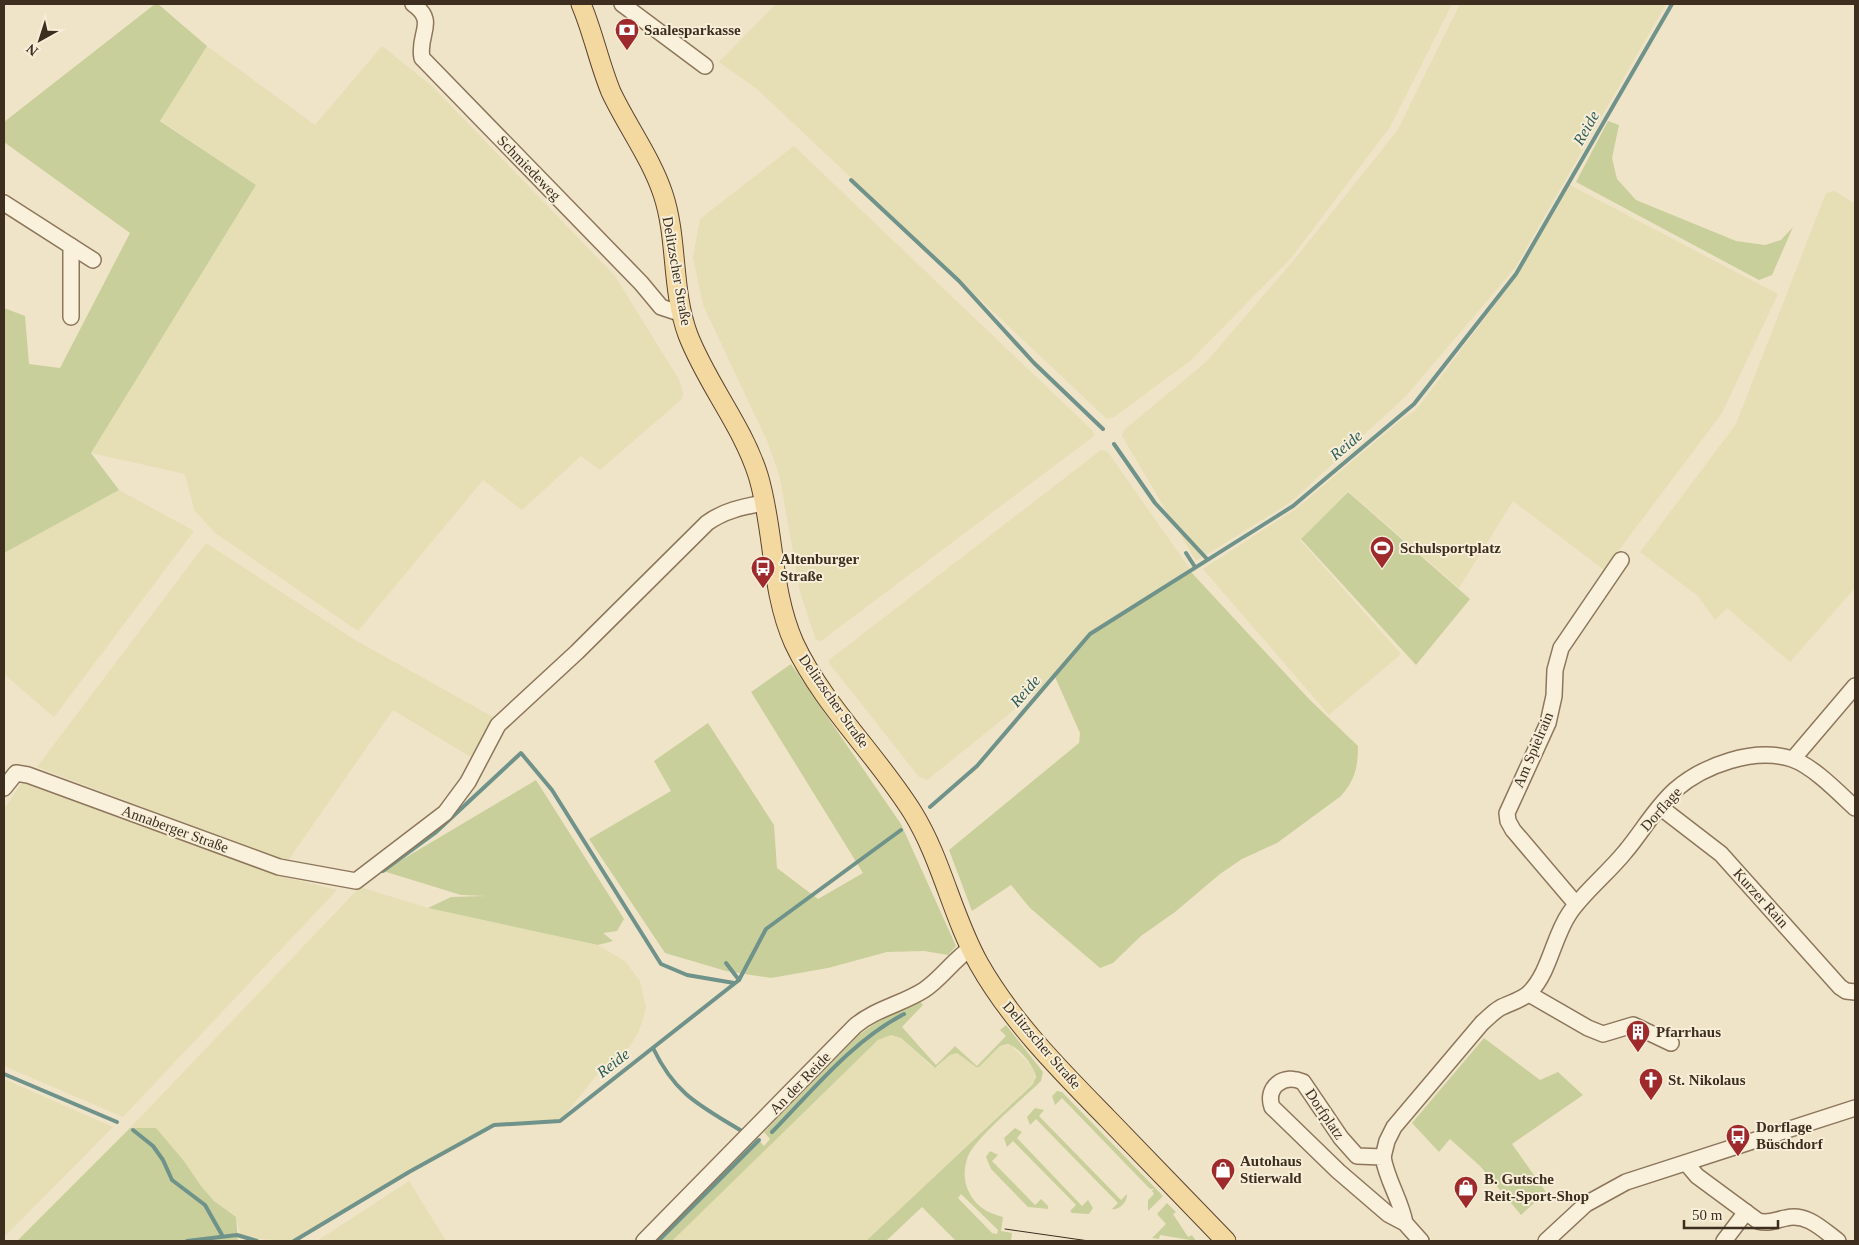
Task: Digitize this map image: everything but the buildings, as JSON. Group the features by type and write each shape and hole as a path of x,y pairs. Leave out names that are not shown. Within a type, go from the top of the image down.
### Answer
{"main road":[{"name":"Delitzscher Straße","path":"581,4 610,88 662,192 669,218 682,314 689,337 741,433 758,476 764,503 776,585 784,615 795,644 820,686 916,818 932,851 971,948 999,994 1036,1042 1226,1241"},
{"name":"Delitzscher Straße","path":"1175,1188 1213,1241"}],"street":[{"name":"Schmiedeweg","path":"414,4 423,11 427,19 420,49 422,58 641,283 661,307 682,314"},
{"path":"622,4 704,66"},
{"path":"4,203 93,260"},
{"path":"70,246 71,318"},
{"name":"Annaberger Straße","path":"4,788 16,773 28,775 279,867 356,882 445,813 468,782 498,725 577,652 707,523 721,514 736,508 764,503"},
{"name":"Am Spielrain","path":"1576,904 1513,830 1508,821 1507,813 1548,723 1554,696 1555,670 1561,648 1621,560"},
{"path":"1793,759 1855,686"},
{"name":"Dorflage","path":"1529,994 1543,972 1568,915 1576,904 1618,861 1660,807 1688,780 1711,768 1752,756 1773,756 1793,759 1834,788 1855,808"},
{"name":"Kurzer Rain","path":"1660,807 1721,854 1840,988 1846,992 1855,992"},
{"name":"An der Reide","path":"644,1241 865,1017 925,990 954,960 971,948"},
{"path":"1383,1157 1394,1127 1471,1035 1497,1010 1529,994 1579,1024 1603,1034 1633,1025 1671,1043"},
{"name":"Dorfplatz","path":"1404,1223 1402,1208 1386,1170 1383,1157 1357,1156 1341,1138 1303,1082 1290,1080 1277,1084 1271,1090 1268,1097 1272,1107 1338,1171 1388,1214 1404,1223 1421,1241"},
{"path":"1546,1241 1574,1213 1626,1182 1855,1108"},
{"path":"1686,1163 1697,1176 1758,1221 1767,1223 1800,1217 1811,1221 1838,1241"},
{"path":"1724,1241 1746,1212"}],"shaded area":[{"path":"776,4 1452,4 1390,127 1292,257 1190,361 1114,417 1107,419 757,89 719,62"},
{"path":"1460,4 1666,4 1515,268 1406,396 1291,502 1196,561 1122,436 1124,430 1206,362 1294,260 1397,131"},
{"path":"207,46 315,125 382,46 432,86 615,276 678,378 683,392 682,399 600,470 581,456 522,510 483,480 358,631 215,533 194,510 185,474 91,453 256,185 160,120"},
{"path":"794,146 1093,431 1094,436 821,641 816,640 800,592 780,478 768,443 703,305 693,257 700,219"},
{"path":"1568,184 1778,294 1722,413 1604,570 1513,501 1459,588 1348,491 1300,540 1401,654 1329,715 1203,569 1297,508 1402,419 1416,410 1517,275"},
{"path":"1835,191 1855,204 1855,588 1790,662 1727,608 1715,620 1698,596 1640,552 1736,424 1826,193"},
{"path":"1101,450 1107,451 1190,569 1149,598 1090,634 1055,677 927,780 919,777 829,663 829,660"},
{"path":"119,490 194,531 54,717 4,674 4,553"},
{"path":"206,543 355,640 495,718 474,759 393,710 287,862 37,767"},
{"path":"23,781 276,875 337,890 123,1117 4,1066 4,809"},
{"path":"360,887 428,908 598,945 625,961 640,981 646,1008 642,1023 629,1047 596,1076 560,1121 494,1125 409,1172 294,1241 241,1238 236,1217 214,1201 156,1128 130,1128"},
{"path":"891,1035 901,1038 932,1067 938,1067 949,1055 957,1053 976,1067 979,1067 1000,1046 1011,1045 1034,1069 1035,1081 866,1241 672,1241 878,1040"},
{"path":"4,1079 113,1127 4,1237"},
{"path":"409,1181 446,1241 317,1241"}],"green space":[{"path":"155,4 158,4 207,46 160,121 256,185 91,453 119,490 4,553 4,308 25,316 29,364 60,368 130,233 4,142 4,122"},
{"path":"1608,121 1619,125 1612,158 1617,179 1636,200 1736,241 1765,245 1781,240 1793,227 1772,275 1759,280 1576,182"},
{"name":"Schulsportplatz","path":"1348,492 1470,599 1416,665 1301,539"},
{"path":"1191,572 1310,700 1358,746 1356,767 1353,779 1341,796 1277,843 1242,859 1220,874 1175,912 1141,936 1113,963 1100,968 1030,908 1011,885 972,911 949,850 1079,743 1080,733 1055,677 1090,634"},
{"path":"791,664 901,824 956,946 948,955 924,951 887,952 828,968 771,978 726,971 665,953 589,839 671,791 654,761 708,723 774,825 777,868 818,899 863,873 751,692"},
{"path":"536,780 624,919 617,931 603,933 613,941 598,945 428,908 451,897 486,896 461,895 383,871"},
{"path":"919,1000 923,1005 902,1027 936,1065 955,1046 977,1066 1006,1036 1000,1030 1006,1025 1043,1072 1041,1081 981,1138 968,1156 966,1164 965,1182 971,1196 982,1208 1003,1217 1001,1231 1012,1233 1011,1241 956,1241 922,1207 886,1241 866,1241 1033,1084 1036,1077 1025,1057 1008,1044 1000,1046 979,1067 976,1067 957,1053 950,1055 935,1068 901,1038 891,1035 878,1040 672,1241 651,1241 756,1137 764,1146 770,1139 764,1132 860,1034 883,1018","holes":["961,1194 998,1230 997,1234 992,1233 958,1198"]},
{"path":"1484,1038 1540,1080 1558,1072 1583,1095 1512,1144 1546,1192 1521,1215 1480,1166 1450,1139 1439,1152 1412,1123"},
{"path":"1057,1091 1062,1092 1163,1196 1148,1211 1148,1200 1154,1194 1152,1191 1154,1189 1150,1189 1062,1098 1055,1105 1052,1096"},
{"path":"1035,1108 1044,1110 1039,1116 1121,1200 1127,1194 1126,1200 1122,1205 1112,1209 1118,1203 1036,1119 1030,1125 1027,1117"},
{"path":"130,1128 156,1128 214,1201 236,1217 238,1241 17,1241"},
{"path":"1015,1128 1022,1132 1017,1138 1082,1206 1088,1200 1093,1208 1089,1214 1072,1213 1070,1211 1076,1205 1013,1141 1007,1147 1004,1138"},
{"path":"990,1151 998,1155 992,1161 1035,1205 1041,1199 1048,1206 1048,1209 1028,1207 991,1169 986,1157"},
{"path":"1167,1203 1176,1212 1173,1214 1188,1237 1192,1235 1196,1241 1160,1235 1159,1239 1152,1238 1166,1224 1157,1214"}],"waterway":[{"name":"Reide","path":"930,807 977,766 1090,634 1293,506 1414,404 1516,274 1672,4"},
{"path":"851,180 959,281 1034,363 1103,429"},
{"path":"1114,444 1155,503 1207,559"},
{"path":"1186,553 1195,567"},
{"path":"383,871 435,833 521,753 552,790 661,964 687,975 734,983"},
{"name":"Reide","path":"294,1241 409,1172 494,1125 560,1121 739,980 766,929 901,830"},
{"path":"726,963 739,980"},
{"path":"772,1132 850,1052 885,1025 904,1014"},
{"path":"653,1048 671,1078 681,1089 703,1107 745,1133"},
{"path":"4,1074 117,1122"},
{"path":"133,1130 153,1146 163,1160 172,1180 205,1205 222,1235"},
{"path":"658,1241 759,1140"},
{"name":"Reide","path":"187,1241 237,1235 257,1241"}],"tram line":[{"path":"1005,1229 1089,1241"}],"place":[{"name":"Saalesparkasse","path":"627,51"},
{"name":"Schulsportplatz","path":"1382,569"},
{"name":"Altenburger Straße","path":"763,589"},
{"name":"Pfarrhaus","path":"1638,1053"},
{"name":"St. Nikolaus","path":"1651,1101"},
{"name":"Dorflage Büschdorf","path":"1738,1157"},
{"name":"Autohaus Stierwald","path":"1223,1191"},
{"name":"B. Gutsche Reit-Sport-Shop","path":"1466,1209"}]}
